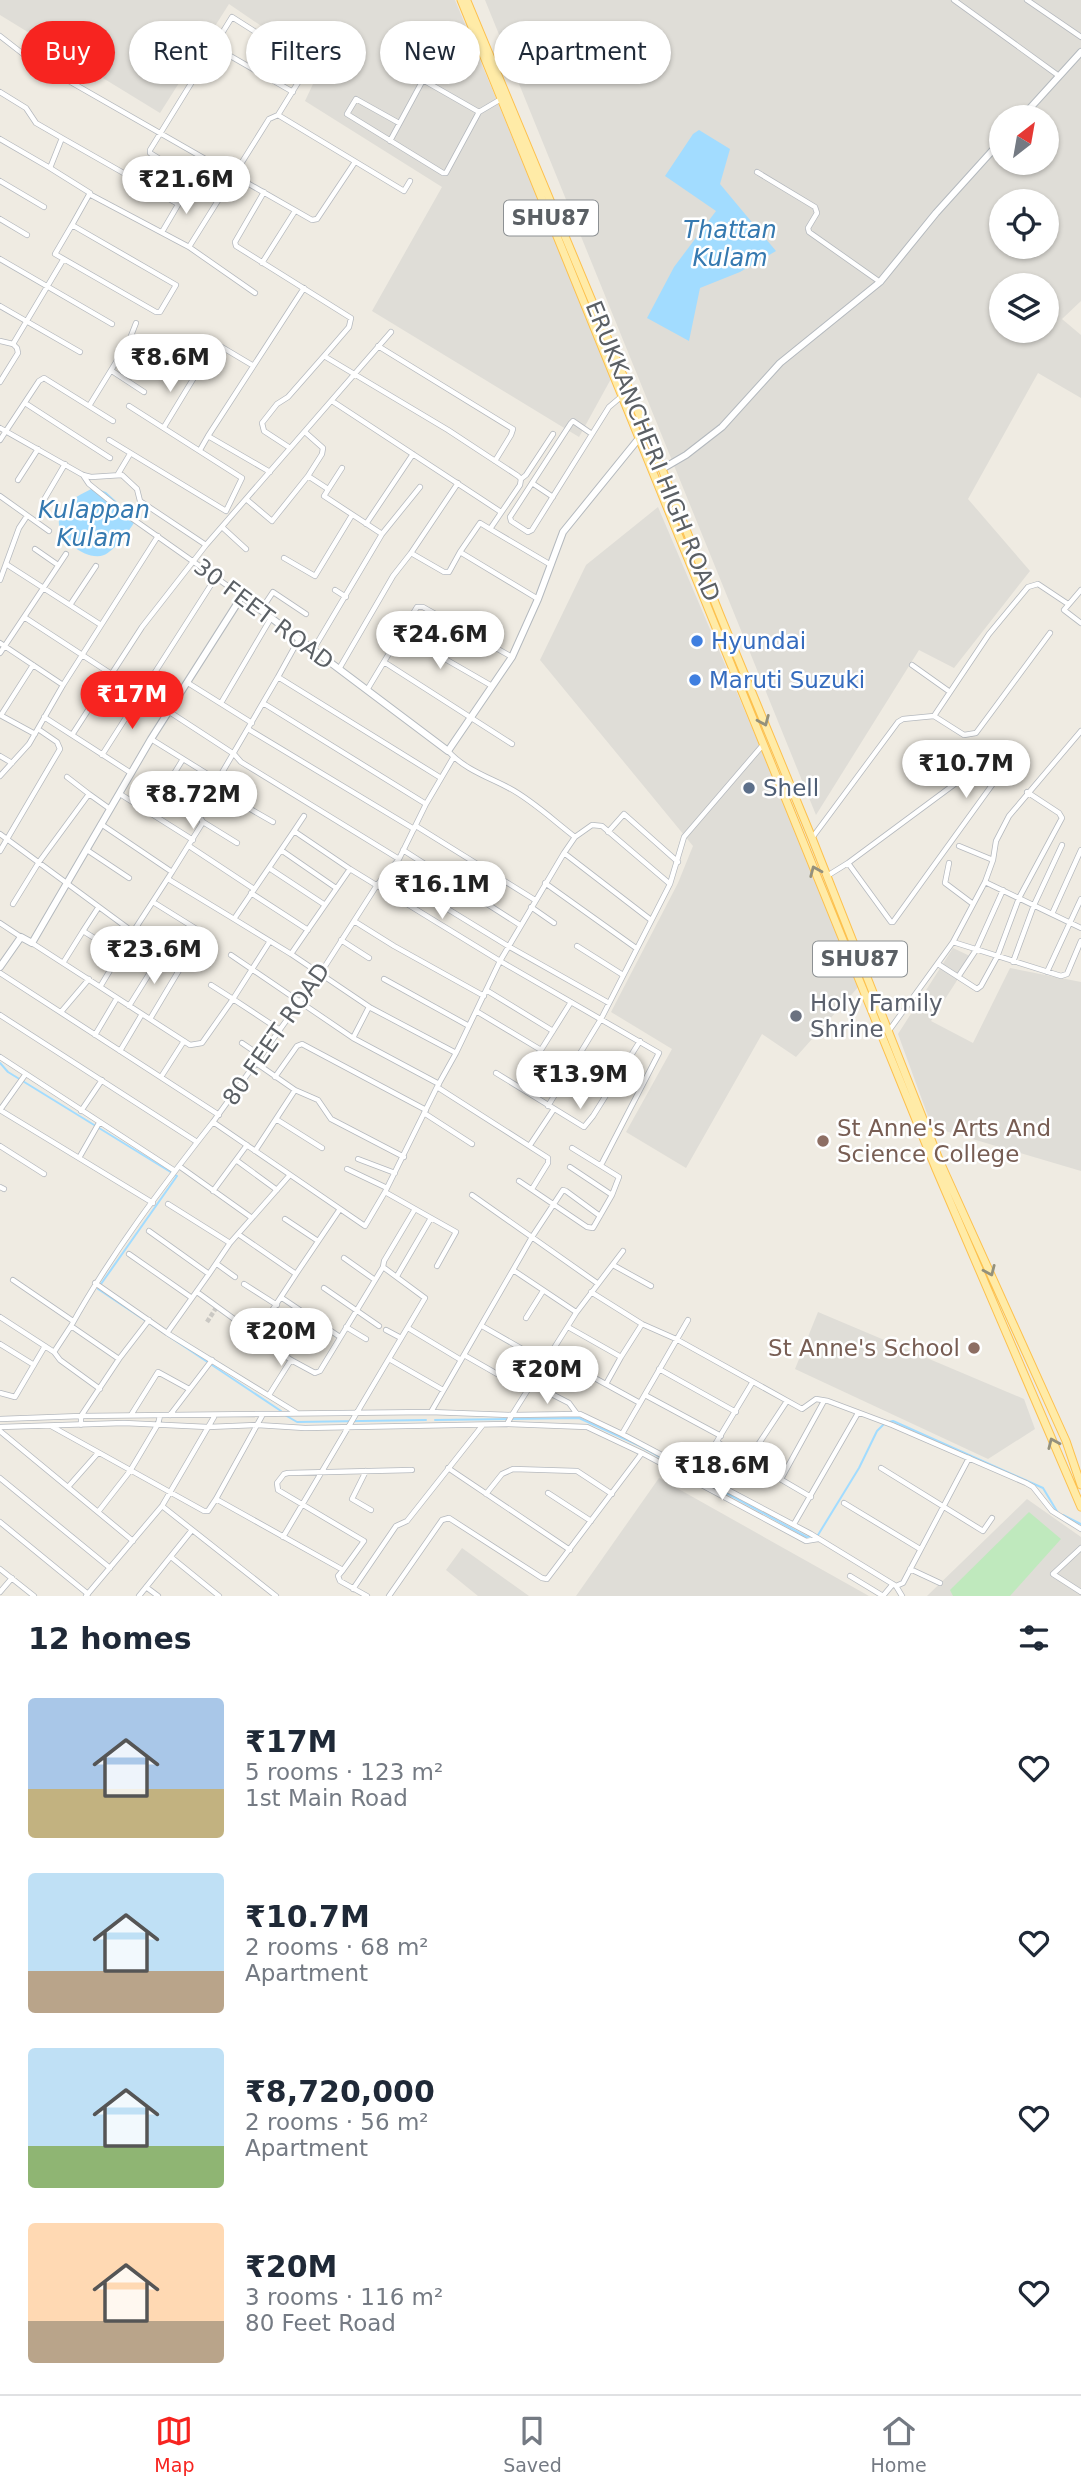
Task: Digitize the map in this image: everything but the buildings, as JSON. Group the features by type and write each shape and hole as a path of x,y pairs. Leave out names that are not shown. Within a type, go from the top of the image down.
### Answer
{"main road":[{"name":"SHU87","path":"464,0 501,99 640,437 762,746 1081,1506"},
{"name":"ERUKKANCHERI HIGH ROAD","path":"464,0 662,469 838,902 910,1096 1066,1441 1081,1485"},
{"path":"1033,105 1081,52"},
{"path":"662,469 723,427 780,363 880,282 936,213 989,154"},
{"path":"450,755 470,716 512,657 538,599 563,532 640,437"},
{"path":"0,967 20,937 32,943 151,739 242,596"},
{"name":"30 FEET ROAD","path":"242,596 450,755"},
{"path":"829,905 838,902"}],"street":[{"path":"954,0 1059,76"},
{"path":"1027,0 1081,37"},
{"path":"189,247 269,119 278,115 307,68 306,64 233,17 228,21"},
{"path":"0,36 27,57 312,220 317,219 355,162"},
{"path":"232,57 293,92"},
{"path":"390,141 423,80 479,112"},
{"path":"163,161 150,153 159,133 189,84"},
{"path":"0,92 31,112 34,121 178,204"},
{"path":"399,123 359,100 354,101 348,113 446,173 479,112 501,99"},
{"path":"278,115 404,191 410,181"},
{"path":"50,168 62,138"},
{"path":"0,139 89,190 90,195 189,247 255,293"},
{"path":"757,172 815,207 817,213 808,228 809,232 880,282"},
{"path":"0,181 44,207"},
{"path":"162,232 189,186"},
{"path":"264,192 235,242 238,248 351,318 349,327 262,423 264,431 290,448"},
{"path":"72,225 173,283 176,288 162,311 156,312 55,253 90,195"},
{"path":"262,263 295,211"},
{"path":"0,219 27,235"},
{"path":"0,259 111,324"},
{"path":"13,344 63,260"},
{"path":"200,450 252,365 304,288"},
{"path":"0,306 80,352"},
{"path":"89,405 112,371 136,323"},
{"path":"72,735 142,627 193,561 391,332"},
{"path":"129,341 159,359 173,340"},
{"path":"0,341 13,344 18,353 0,382"},
{"path":"164,427 215,343 252,365"},
{"path":"379,346 513,429 495,461"},
{"path":"324,356 521,479"},
{"path":"112,371 144,392"},
{"path":"0,440 3,430 44,378 113,421"},
{"path":"593,434 573,421 531,483 510,517 511,521 528,532 593,434 609,407 623,396"},
{"path":"332,401 501,512"},
{"path":"25,403 110,458"},
{"path":"108,440 226,511 242,478 129,406"},
{"name":"30 FEET ROAD","path":"3,430 83,475 89,484 120,509 242,596"},
{"path":"246,499 272,521 322,454 323,448 304,432"},
{"path":"490,528 553,434"},
{"path":"208,436 270,472"},
{"path":"18,480 38,449"},
{"path":"118,474 130,454"},
{"path":"366,524 413,454"},
{"path":"45,498 65,464"},
{"path":"342,468 324,496 383,534"},
{"path":"83,475 91,477 118,474 137,489 140,501 206,545"},
{"path":"308,476 328,489"},
{"path":"531,483 552,497"},
{"path":"339,669 393,576 458,484"},
{"path":"313,650 383,534 420,487"},
{"path":"0,496 49,531"},
{"path":"284,558 315,576 352,514"},
{"path":"0,580 19,528 27,516"},
{"path":"411,553 444,572 449,572 480,523 551,565"},
{"path":"222,527 246,549"},
{"path":"0,776 36,732 158,536"},
{"path":"35,549 58,565"},
{"path":"460,552 538,599"},
{"path":"0,653 2,644 24,617 66,554"},
{"path":"6,564 101,625"},
{"path":"70,606 96,566"},
{"path":"102,755 216,577"},
{"path":"934,716 989,634 1031,584 1041,585 1068,604"},
{"path":"261,610 274,589 306,614"},
{"path":"335,590 346,597"},
{"path":"1081,590 1064,610 1081,623"},
{"path":"367,690 414,610 423,607 512,657"},
{"path":"24,617 234,754 241,762 399,859"},
{"path":"221,703 271,618"},
{"path":"400,633 492,686"},
{"path":"812,838 898,722 903,719 934,716 964,735 976,733 1050,634"},
{"path":"237,843 203,822 199,812 299,639"},
{"path":"2,644 63,685"},
{"path":"384,662 512,744"},
{"path":"0,851 60,749 57,742 1,715 33,665"},
{"path":"912,665 950,692"},
{"path":"278,677 441,778"},
{"path":"188,682 252,723"},
{"path":"263,703 426,804"},
{"path":"44,717 131,773"},
{"path":"248,729 535,900"},
{"path":"888,1031 953,942 985,882 996,841 1009,816 1081,731"},
{"path":"151,739 218,780"},
{"path":"548,1105 601,1019 670,884 684,837 762,746"},
{"path":"450,755 511,789 575,837"},
{"name":"80 FEET ROAD","path":"386,1190 365,1226 213,1122 320,974 377,885 399,859 450,755"},
{"path":"0,756 12,763"},
{"path":"164,790 183,759"},
{"path":"827,876 975,769 981,769 992,780 992,785 893,922 848,863"},
{"path":"67,777 111,810"},
{"path":"212,787 273,822"},
{"path":"938,964 979,988 997,957 1019,898 1062,818 1059,813 1027,792"},
{"path":"13,904 39,862 89,794"},
{"path":"120,794 193,840"},
{"path":"608,832 624,814 678,862"},
{"path":"234,919 304,816"},
{"path":"100,987 203,822"},
{"path":"101,824 172,872"},
{"path":"386,1190 508,946 575,837 594,824 602,826 670,884"},
{"path":"294,831 350,869 500,961 656,1050 658,1057 601,1165"},
{"path":"0,834 66,885 159,950 161,955 130,1006"},
{"path":"1013,962 1034,905 1062,845"},
{"path":"189,846 307,930"},
{"path":"958,846 993,860"},
{"path":"87,850 129,878"},
{"path":"281,850 336,888"},
{"path":"403,850 520,925"},
{"path":"1052,914 1081,850"},
{"path":"564,853 651,920"},
{"path":"949,863 944,883 973,904"},
{"path":"269,868 324,905"},
{"path":"290,954 350,869"},
{"path":"389,873 508,946 609,1003"},
{"path":"168,879 270,941 369,1007 456,1053"},
{"path":"985,882 1081,928"},
{"path":"545,883 636,948"},
{"path":"958,977 976,950 1003,890"},
{"path":"1047,972 1081,900"},
{"path":"153,902 198,930"},
{"path":"531,907 554,923"},
{"path":"63,963 98,908"},
{"path":"354,921 394,946 553,1031"},
{"path":"0,923 20,937"},
{"path":"83,931 120,954"},
{"path":"341,940 369,958"},
{"path":"32,943 190,1045 198,1045 233,999 270,941"},
{"path":"953,942 1061,976 1067,974 1081,942"},
{"path":"578,946 623,975"},
{"path":"231,955 353,1038 438,1086 545,1155 549,1160 531,1189"},
{"path":"150,1019 181,967"},
{"path":"0,973 219,1115"},
{"path":"61,1012 89,979"},
{"path":"384,979 469,1026"},
{"path":"211,985 280,1030"},
{"path":"95,1035 117,998"},
{"path":"531,1066 571,1002"},
{"path":"353,1038 369,1007"},
{"path":"476,1011 541,1049"},
{"path":"120,1051 142,1014"},
{"path":"0,1015 197,1142"},
{"path":"215,1024 224,1029"},
{"path":"161,1077 184,1041"},
{"path":"496,1073 580,1126 586,1126 640,1041"},
{"path":"242,1043 261,1056"},
{"path":"275,1077 297,1046 304,1045 425,1112 472,1144"},
{"path":"0,1058 23,1078 81,1111 98,1125 175,1171 213,1191 252,1218"},
{"path":"256,1063 295,1090 318,1100 331,1119 404,1157"},
{"path":"23,1078 0,1110 153,1203"},
{"path":"81,1111 102,1080"},
{"path":"255,1151 295,1090"},
{"path":"530,1145 554,1110"},
{"path":"276,1119 322,1148"},
{"path":"54,1352 175,1171 213,1122"},
{"path":"79,1158 98,1125"},
{"path":"213,1191 247,1145"},
{"path":"0,1146 44,1174"},
{"path":"519,1181 590,1228 594,1227 619,1177 572,1148"},
{"path":"358,1159 395,1173"},
{"path":"236,1160 277,1190"},
{"path":"570,1167 611,1195"},
{"path":"347,1169 456,1232 437,1266"},
{"path":"167,1333 230,1244 289,1176"},
{"path":"430,1417 532,1237 564,1190 600,1216"},
{"path":"472,1195 597,1283"},
{"path":"168,1203 230,1244"},
{"path":"256,1335 340,1209"},
{"path":"197,1292 291,1360 315,1373 320,1370 340,1338 415,1209"},
{"path":"397,1276 431,1218"},
{"path":"285,1219 317,1241"},
{"path":"149,1231 209,1274"},
{"path":"238,1234 296,1274"},
{"path":"507,1424 576,1312 623,1251"},
{"path":"129,1254 192,1298"},
{"path":"344,1258 375,1280"},
{"path":"217,1264 235,1277"},
{"path":"613,1265 651,1286"},
{"path":"283,1537 425,1298 383,1267"},
{"path":"513,1270 576,1312"},
{"path":"13,1280 119,1359"},
{"path":"244,1284 277,1305"},
{"path":"99,1285 147,1323 269,1395 297,1415"},
{"path":"324,1289 379,1326"},
{"path":"526,1318 543,1291"},
{"path":"591,1292 642,1324 676,1339 802,1409 816,1399 824,1401 886,1423 1026,1483 1033,1487 1052,1511 1081,1529"},
{"path":"282,1298 340,1338"},
{"path":"0,1317 54,1352 60,1360 100,1389"},
{"path":"622,1434 688,1320"},
{"path":"81,1425 81,1416 147,1323"},
{"path":"606,1384 642,1324"},
{"path":"482,1326 545,1363"},
{"path":"346,1327 366,1339"},
{"path":"568,1327 621,1357"},
{"path":"408,1328 461,1360"},
{"path":"386,1330 401,1339"},
{"path":"0,1344 34,1365"},
{"path":"0,1392 6,1396 15,1396 45,1346"},
{"path":"551,1354 640,1403"},
{"path":"464,1355 527,1391"},
{"path":"389,1359 443,1390"},
{"path":"269,1395 291,1360"},
{"path":"169,1416 210,1362"},
{"path":"659,1369 736,1412"},
{"path":"131,1416 158,1372 189,1389"},
{"path":"694,1480 752,1383"},
{"path":"532,1384 569,1403 577,1414"},
{"path":"645,1395 721,1436"},
{"path":"748,1460 787,1401"},
{"path":"780,1479 824,1401"},
{"path":"794,1524 859,1413"},
{"path":"0,1419 81,1416 430,1417 577,1414 646,1446 794,1524 894,1585 902,1596"},
{"path":"51,1426 169,1493 208,1511 262,1415"},
{"path":"98,1512 130,1471 158,1424 159,1416"},
{"path":"0,1522 87,1595 162,1506 214,1416"},
{"path":"0,1429 158,1424 208,1427 257,1424 294,1427 351,1426 430,1417 482,1426 507,1424 587,1427 694,1480 806,1541 815,1537"},
{"path":"353,1589 396,1526 407,1521 482,1426"},
{"path":"0,1429 133,1541"},
{"path":"717,1442 811,1497"},
{"path":"68,1488 98,1453"},
{"path":"390,1596 445,1518 453,1519 547,1579 642,1453"},
{"path":"849,1576 881,1596 885,1596 894,1585 903,1583 969,1458"},
{"path":"448,1468 570,1550"},
{"path":"881,1468 983,1531 992,1518"},
{"path":"486,1494 502,1474 513,1469 577,1471 612,1494"},
{"path":"367,1596 358,1594 338,1578 364,1541 278,1490 276,1483 288,1473 412,1470"},
{"path":"366,1471 352,1499 370,1510"},
{"path":"0,1479 110,1568"},
{"path":"548,1493 591,1521"},
{"path":"216,1499 343,1570"},
{"path":"844,1503 920,1549"},
{"path":"162,1506 276,1596"},
{"path":"139,1596 192,1530"},
{"path":"1081,1548 1053,1574 1081,1592"},
{"path":"171,1557 219,1596"},
{"path":"0,1569 34,1596"},
{"path":"910,1569 940,1583"},
{"path":"0,1592 12,1578"},
{"path":"146,1587 158,1596"}],"shaded area":[{"path":"0,0 455,0 464,21 380,21 380,84 480,84 480,60 612,377 579,437 372,311 442,187 305,101 313,84 366,84 366,21 254,21 229,4 218,21 129,21 129,84 178,84 160,113 113,84 115,84 115,21 21,21 21,28 0,15"},
{"path":"485,0 1081,0 1081,301 1062,319 1081,335 1081,398 1038,373 968,499 1030,571 954,668 919,650 816,815 519,84 671,84 671,21 494,22"},
{"path":"658,507 861,984 796,1057 762,1034 686,1168 626,1132 672,1049 611,1012 678,883 693,846 540,660 586,565"},
{"path":"953,948 972,957 931,1021 973,1043 1010,968 1081,982 1081,1171 932,1127 898,1034"},
{"path":"818,1312 1024,1399 1035,1429 988,1459 795,1369"},
{"path":"659,1478 869,1596 576,1596"},
{"path":"1027,1499 1081,1537 1081,1596 927,1596"},
{"path":"462,1548 529,1596 478,1596 446,1570"}],"green space":[{"path":"1029,1512 1061,1539 1010,1596 953,1596 950,1590"}],"water":[{"name":"Thattan Kulam","path":"699,130 730,149 720,184 776,251 740,272 700,288 689,341 647,318 674,267 716,211 665,176 693,134"},
{"name":"Kulappan Kulam","path":"94,488 106,492 136,519 112,549 97,556 74,547 59,527 61,514 68,504"}],"waterway":[{"path":"0,1063 8,1072 177,1176 101,1284"},
{"path":"98,1289 281,1411"},
{"path":"285,1415 297,1422 426,1420"},
{"path":"435,1420 579,1418 640,1446 807,1537 812,1536"},
{"path":"889,1422 893,1421 1043,1488 1058,1513"},
{"path":"818,1535 859,1468 877,1431 884,1424"},
{"path":"1063,1515 1081,1524"}],"tunnel":[{"path":"207,1322 216,1308"}],"place":[{"name":"Hyundai","path":"697,641"},
{"name":"Maruti Suzuki","path":"695,680"},
{"name":"Shell","path":"749,788"},
{"name":"Holy Family Shrine","path":"796,1016"},
{"name":"St Anne's Arts And Science College","path":"823,1141"},
{"name":"St Anne's School","path":"974,1348"}]}
